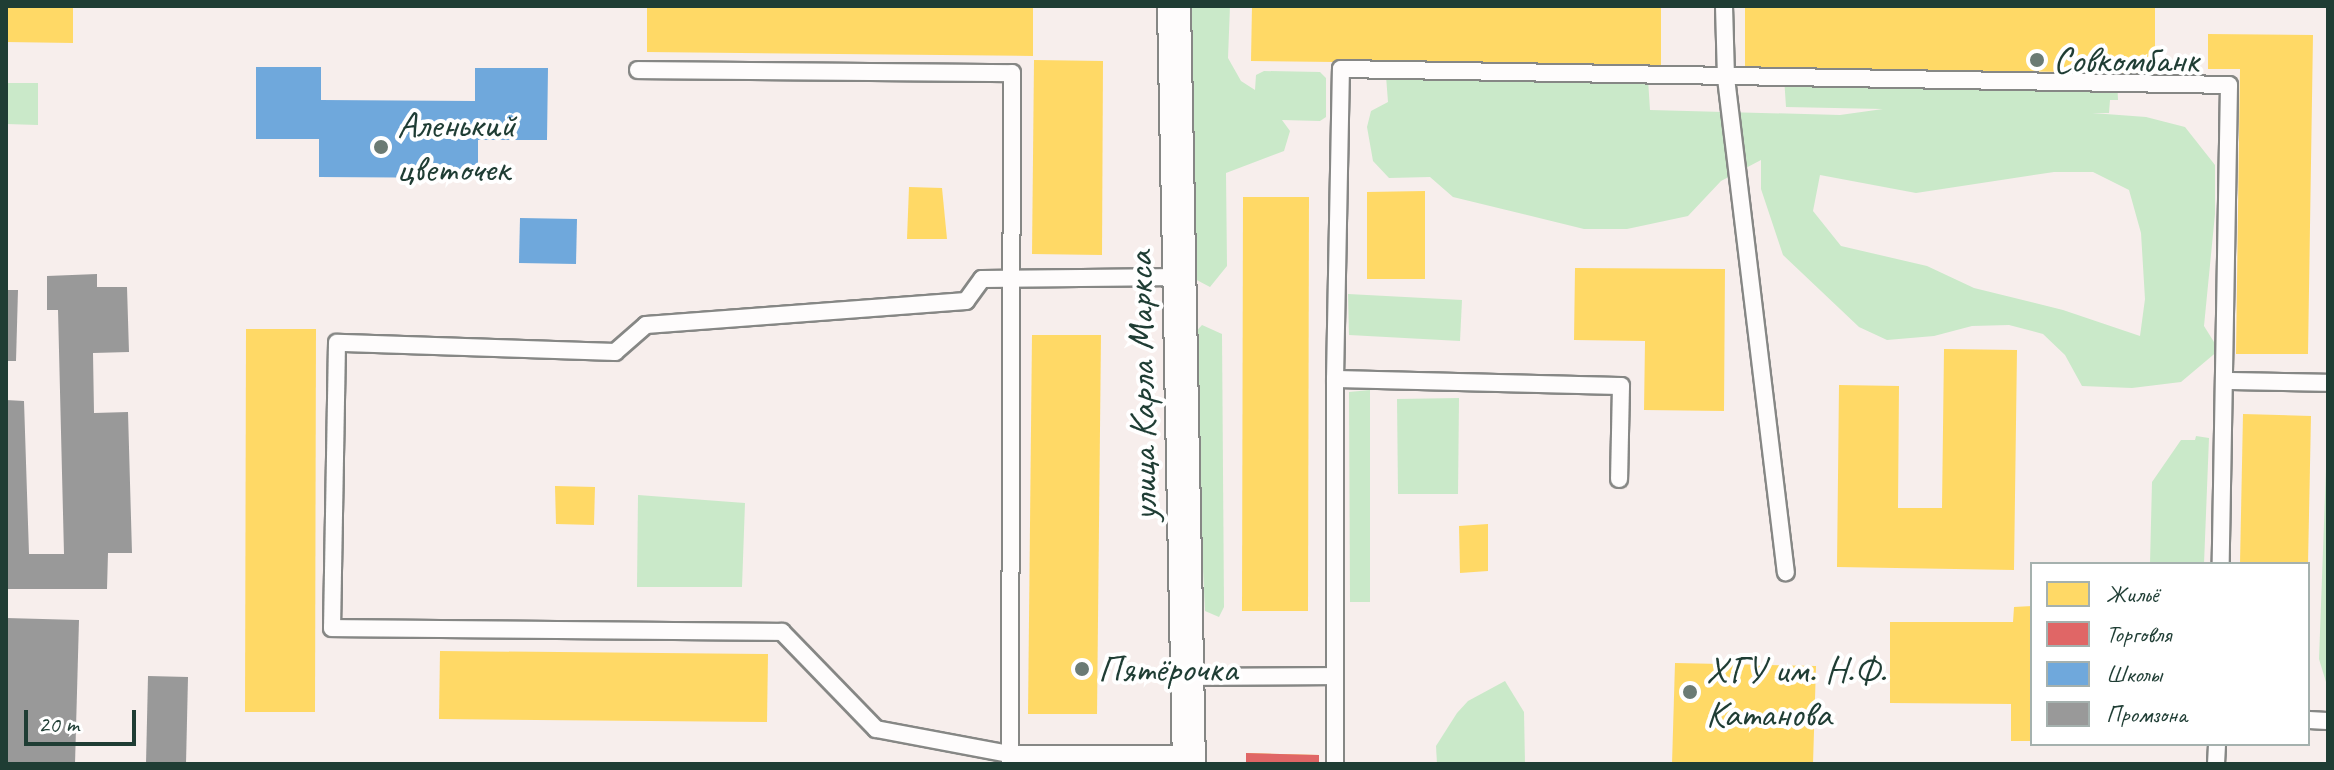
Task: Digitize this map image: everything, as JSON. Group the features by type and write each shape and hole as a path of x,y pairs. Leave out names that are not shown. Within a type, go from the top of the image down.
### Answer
{"street":[{"name":"улица Карла Маркса","path":"1174,6 1189,759"}],"lane":[{"path":"1724,6 1726,78 1786,572"},
{"path":"1335,764 1335,379 1341,69 2229,85 2221,562"},
{"path":"638,70 1012,73 1010,759"},
{"path":"1180,277 982,279 966,301 646,325 615,352 337,343 332,628 782,632 876,729 1010,759 1189,759"},
{"path":"1335,379 1621,386 1619,479"},
{"path":"2226,381 2328,383"},
{"path":"1188,677 1335,676"}],"green space":[{"path":"1188,6 1230,6 1228,58 1241,81 1255,90 1256,75 1264,71 1320,72 1326,78 1326,117 1320,121 1282,120 1290,131 1284,151 1226,173 1227,266 1210,287 1191,277"},
{"path":"1386,76 1648,79 1650,110 1840,115 1883,109 1786,107 1784,77 2117,78 2118,100 2110,100 2109,113 2092,113 2146,117 2185,127 2215,165 2215,214 2204,326 2219,350 2181,382 2132,388 2082,386 2065,355 2043,334 2009,325 1972,326 1934,336 1887,340 1859,327 1783,255 1761,189 1761,160 1721,181 1688,216 1627,229 1584,229 1453,197 1430,177 1389,178 1373,161 1367,127 1371,111 1388,102","holes":["2054,172 2093,172 2129,190 2141,233 2145,299 2140,336 2063,310 1974,288 1927,266 1841,246 1813,211 1820,175 1916,193"]},
{"path":"6,83 38,83 38,125 6,124"},
{"path":"1348,294 1462,300 1460,341 1349,335"},
{"path":"1202,325 1222,334 1224,607 1219,617 1205,611 1192,336"},
{"path":"1370,390 1370,602 1350,602 1349,392"},
{"path":"1459,398 1458,494 1398,494 1397,399"},
{"path":"2328,414 2328,681 2326,682 2319,659"},
{"path":"2196,436 2209,438 2204,562 2150,562 2152,482 2181,440 2195,440"},
{"path":"638,495 745,503 742,587 637,587"},
{"path":"1505,681 1524,712 1525,764 1437,764 1436,746 1457,713 1468,701"}],"building: Жильё":[{"path":"6,6 73,6 73,43 6,42"},
{"path":"647,6 1033,6 1033,56 647,52"},
{"path":"1252,6 1661,6 1661,66 1251,61"},
{"path":"1745,6 2155,6 2155,73 1745,68"},
{"path":"2208,34 2313,35 2308,354 2236,354 2240,69 2208,69"},
{"path":"1034,60 1103,61 1102,255 1032,254"},
{"path":"909,187 942,188 947,239 907,239"},
{"path":"1425,191 1425,279 1367,279 1367,192"},
{"path":"1243,197 1309,197 1308,611 1242,611"},
{"path":"1575,268 1725,269 1724,411 1644,410 1645,341 1574,340"},
{"path":"246,329 316,329 315,712 245,712"},
{"path":"1032,335 1101,335 1097,714 1028,714"},
{"path":"1944,349 2017,350 2014,570 1837,567 1839,385 1899,386 1898,508 1942,508"},
{"path":"2243,414 2311,416 2308,562 2240,562"},
{"path":"555,486 595,487 594,525 556,524"},
{"path":"1488,524 1488,571 1460,573 1459,526"},
{"path":"2030,606 2030,741 2011,741 2011,704 1890,703 1890,622 2013,622 2014,607"},
{"path":"440,651 768,654 767,722 439,719"},
{"path":"1675,663 1816,666 1813,764 1672,764"},
{"path":"1246,753 1319,755 1319,764 1246,764"}],"building: Торговля":[{"path":"1246,753 1319,755 1319,764 1246,764"}],"building: Школы":[{"path":"256,67 321,67 321,100 475,101 475,68 548,68 547,140 478,140 478,178 319,177 319,139 256,139"},
{"path":"520,218 577,219 576,264 519,263"}],"building: Промзона":[{"path":"97,274 97,287 127,287 129,352 93,353 94,413 128,412 132,553 108,553 107,589 6,589 6,400 24,401 29,554 64,554 58,310 47,310 47,276"},
{"path":"6,290 18,290 16,361 6,361"},
{"path":"6,618 79,620 75,764 6,764"},
{"path":"148,676 188,677 186,764 146,764"}],"place":[{"name":"Совкомбанк","path":"2037,60"},
{"name":"Аленький цветочек","path":"381,147"},
{"name":"Пятёрочка","path":"1082,669"},
{"name":"ХГУ им. Н.Ф. Катанова","path":"1690,692"}]}
